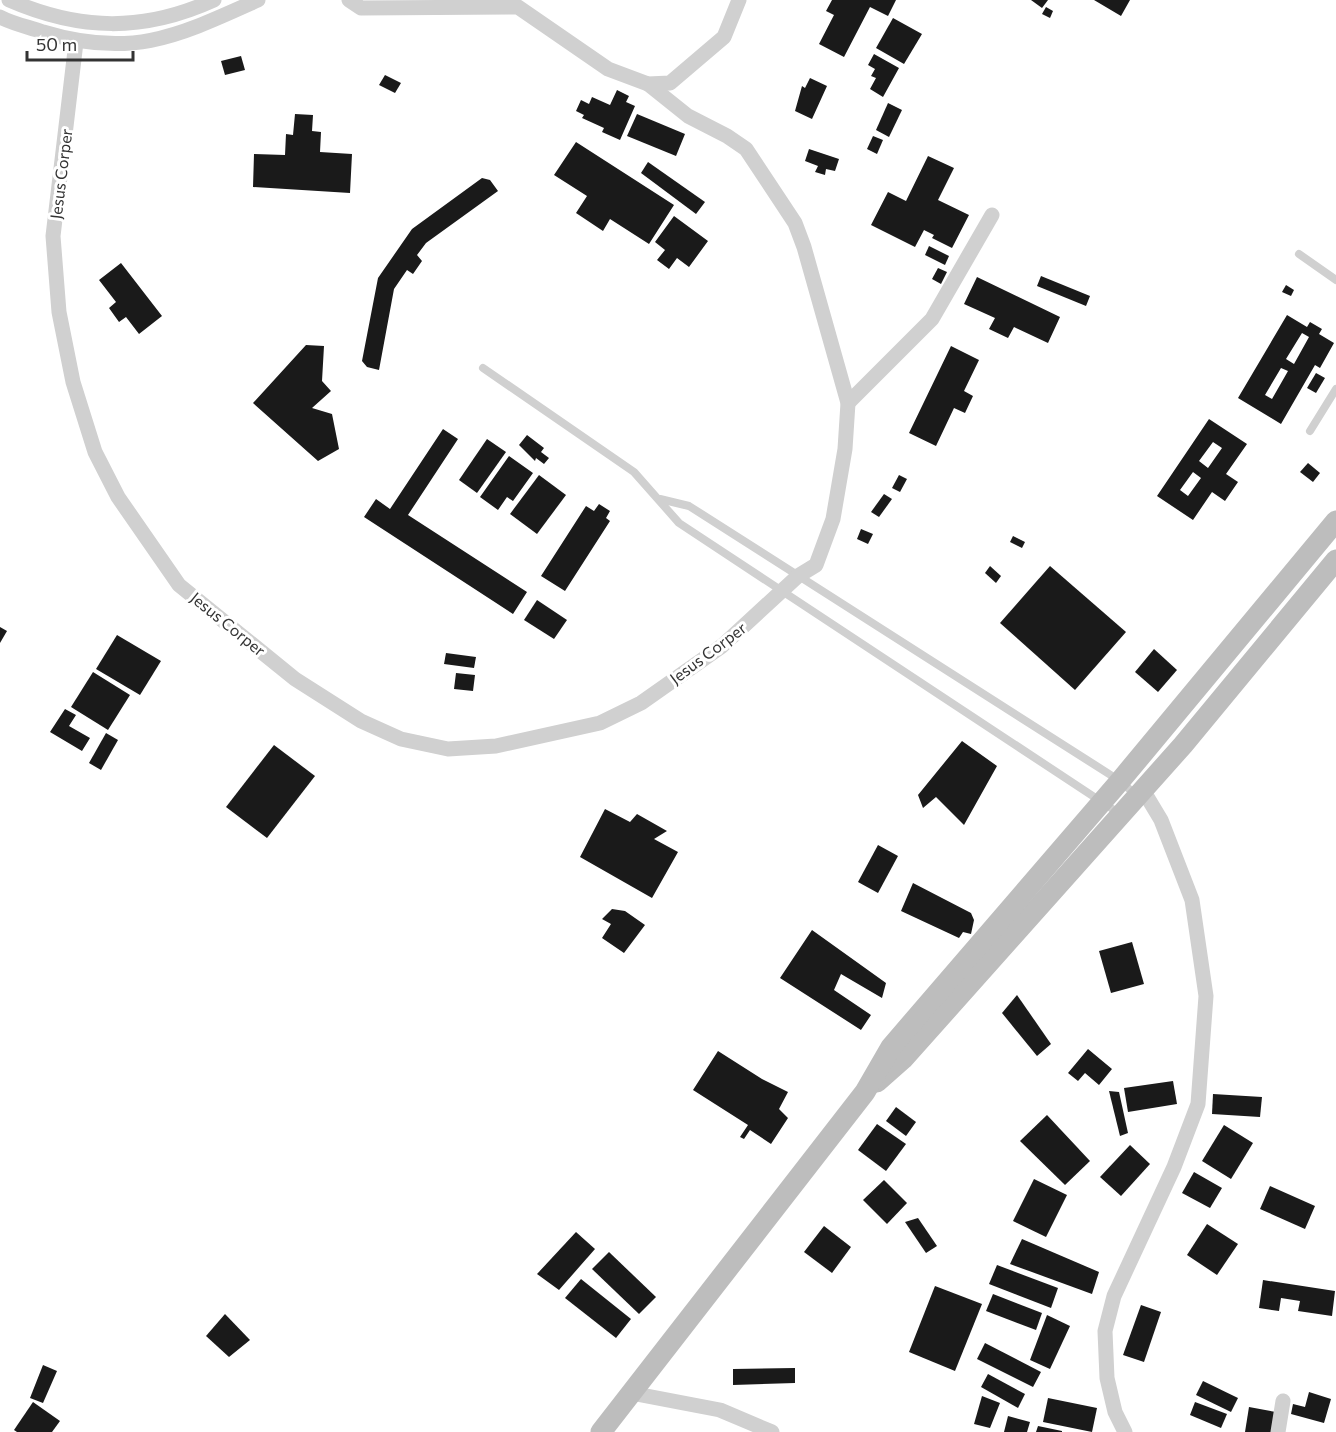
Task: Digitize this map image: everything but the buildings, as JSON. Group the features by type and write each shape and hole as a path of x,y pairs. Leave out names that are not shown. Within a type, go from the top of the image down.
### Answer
{"street":[{"path":"9,0 69,20 109,25 149,22 184,14 214,0"},
{"path":"0,17 75,42 106,45 149,43 189,31 258,0"},
{"path":"349,0 361,8 518,7 608,69 648,84 688,116 728,136 746,149 795,223 848,403 932,319 992,215"},
{"path":"648,84 670,82 724,38 739,0"},
{"name":"Jesus Corper","path":"75,42 53,236 61,324 73,382 95,452 118,497 179,585 295,679 361,721 401,739 448,749 496,746 600,723 641,703 722,646 798,576 812,570 824,548 833,519 845,449 848,403"},
{"path":"601,1432 865,1092 891,1047 1120,781 1336,521"},
{"path":"865,1092 903,1059 1121,815 1336,560"},
{"path":"1125,1432 1115,1412 1107,1378 1105,1331 1114,1296 1174,1167 1197,1104 1206,996 1192,900 1161,820 1140,793"},
{"path":"631,1393 720,1410 772,1432"},
{"path":"1278,1432 1283,1401"}],"lane":[{"path":"1299,254 1336,280"},
{"path":"483,368 634,472 660,499 678,524 1121,815"},
{"path":"1310,431 1336,389"},
{"path":"660,499 689,506 1140,793"}]}
